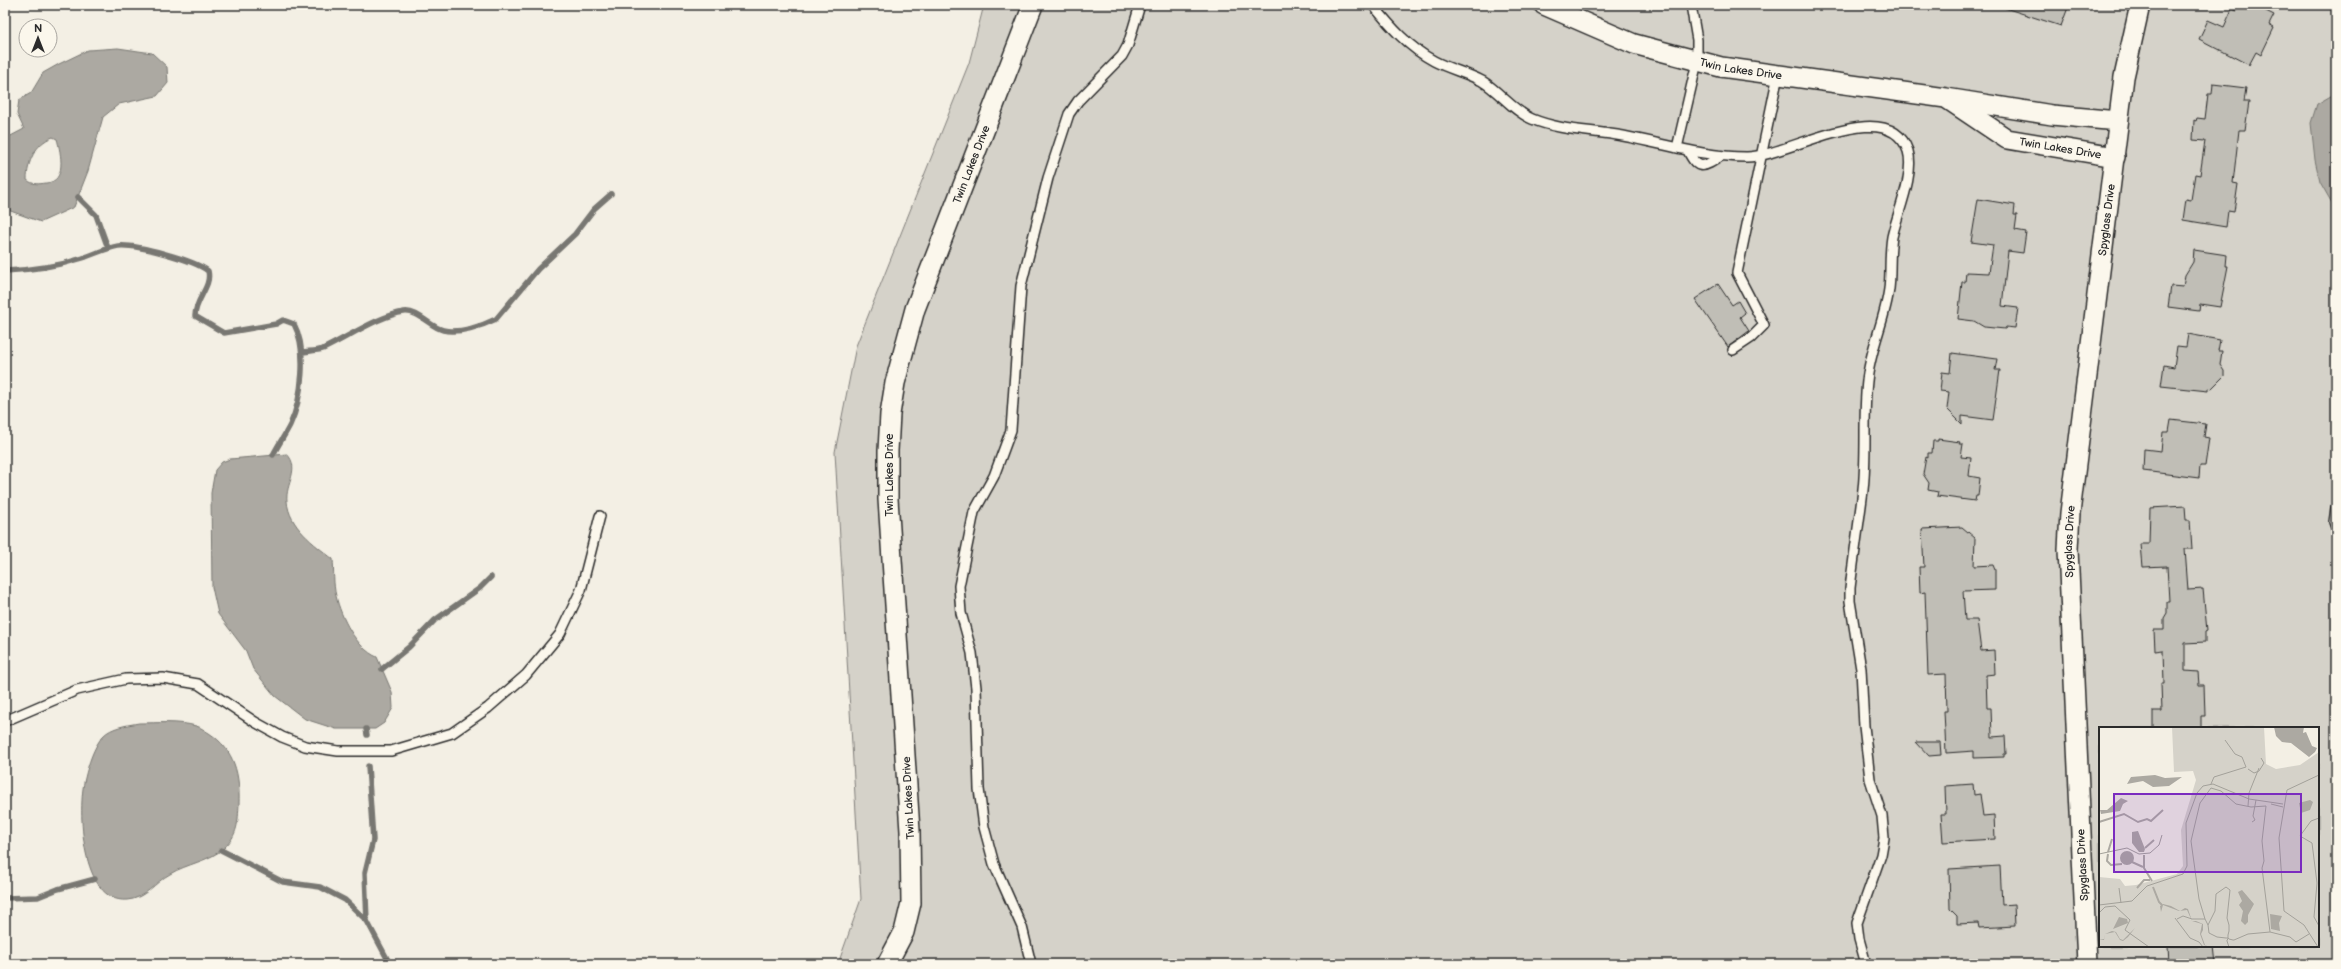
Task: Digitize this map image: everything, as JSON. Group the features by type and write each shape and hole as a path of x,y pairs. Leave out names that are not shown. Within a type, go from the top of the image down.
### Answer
{"street":[{"name":"Twin Lakes Drive","path":"887,964 904,932 911,903 906,750 888,499 890,414 900,360 915,309 1034,5"},
{"name":"Twin Lakes Drive","path":"1544,5 1634,44 1697,62 2052,115 2118,121"},
{"name":"Spyglass Drive","path":"2086,964 2068,549 2071,505 2115,157 2118,121 2124,77 2140,5"},
{"name":"Twin Lakes Drive","path":"1946,98 2006,139 2115,157"}],"lane":[{"path":"1031,964 1022,927 994,864 984,827 979,789 974,667 972,652 961,613 959,586 974,512 994,476 1011,430 1021,286 1052,165 1070,114 1078,101 1122,56 1128,45 1140,5"},
{"path":"1373,5 1406,43 1434,61 1482,81 1529,118 1564,129 1622,136 1688,151 1721,156 1760,157 1835,132 1863,127 1875,127 1894,132 1904,143 1910,160 1906,186 1891,242 1889,288 1867,381 1863,490 1850,588 1850,601 1861,669 1864,726 1870,779 1882,816 1884,838 1858,923 1859,939 1866,964"},
{"path":"1677,148 1697,62 1697,40 1691,5"},
{"path":"1733,350 1751,338 1764,325 1737,273 1778,75"},
{"path":"2336,508 2334,522 2336,527"},
{"path":"5,721 76,690 126,679 163,678 198,684 255,722 282,737 305,746 338,751 391,751 452,733 488,708 526,675 560,634 581,590 600,516"}],"shaded area":[{"path":"984,5 2336,5 2336,964 838,964 861,899 835,452 856,346 969,63"},
{"path":"118,48 152,53 167,67 168,83 157,96 119,104 103,117 88,171 74,207 41,222 5,209 5,139 24,129 17,114 19,100 31,93 43,73 88,50","holes":["53,137 57,139 61,159 60,172 57,178 46,183 36,184 29,182 27,180 27,174 33,154 41,144 47,140"]},
{"path":"2336,93 2336,210 2320,182 2315,160 2311,123 2317,104"},
{"path":"287,454 293,465 292,477 287,495 287,501 292,519 297,527 311,541 333,559 335,591 338,604 350,631 362,647 377,657 392,692 393,708 384,723 375,729 336,729 305,719 275,696 253,669 246,651 218,614 212,587 211,493 215,470 222,462 230,459"},
{"path":"139,723 189,724 201,728 218,740 230,755 237,773 239,811 235,833 224,848 212,856 170,874 139,897 127,900 112,897 100,887 91,871 83,831 83,792 85,778 94,750 103,736 115,728"}],"building":[{"path":"2005,5 2069,5 2061,26 2005,8"},
{"path":"2240,5 2263,5 2262,9 2274,15 2269,25 2274,28 2261,55 2256,52 2249,65 2199,39 2208,20 2224,27 2232,9 2237,11"},
{"path":"2213,84 2246,88 2244,102 2249,102 2245,130 2239,130 2233,183 2238,184 2234,212 2228,211 2226,227 2183,220 2186,199 2191,200 2195,174 2200,175 2205,141 2193,140 2194,120 2196,121 2197,118 2205,119 2208,94 2212,94"},
{"path":"1978,199 2015,205 2014,215 2017,215 2015,230 2026,232 2023,253 2008,251 2002,306 2018,308 2015,328 2006,327 2005,329 1984,327 1974,321 1958,319 1962,282 1965,282 1966,272 1989,273 1993,245 1971,242"},
{"path":"2194,250 2227,255 2226,266 2228,266 2220,307 2200,304 2199,311 2168,307 2171,286 2183,287 2185,275 2193,262"},
{"path":"1718,284 1732,305 1738,301 1745,313 1740,317 1749,331 1728,347 1695,299"},
{"path":"2188,334 2220,340 2218,351 2222,351 2220,365 2224,371 2224,376 2211,389 2208,388 2208,391 2161,386 2164,365 2174,367 2177,346 2186,347"},
{"path":"1952,353 1997,359 1995,370 2000,370 1993,420 1962,416 1962,424 1947,409 1949,392 1940,391 1942,372 1950,373"},
{"path":"2171,420 2206,424 2204,437 2209,438 2205,466 2200,466 2199,478 2143,471 2144,449 2161,451 2163,432 2169,432"},
{"path":"1938,439 1960,442 1959,444 1963,444 1961,457 1971,458 1969,476 1980,478 1978,496 1976,496 1975,501 1937,496 1938,492 1928,490 1929,483 1923,474 1926,457 1928,458 1928,453 1932,453 1933,441 1938,441"},
{"path":"2185,506 2186,520 2190,520 2192,549 2185,549 2188,590 2203,589 2207,631 2205,632 2205,642 2185,643 2185,671 2198,672 2199,685 2204,685 2205,716 2201,716 2201,727 2153,727 2153,711 2162,711 2161,684 2164,684 2163,650 2155,651 2154,630 2164,630 2164,618 2167,613 2167,601 2169,601 2167,566 2142,567 2140,544 2149,544 2150,508"},
{"path":"1962,527 1975,538 1974,566 1993,565 1995,570 1995,590 1963,591 1965,620 1977,620 1981,651 1994,650 1995,674 1986,675 1987,708 1991,708 1992,737 2005,736 2006,754 2004,754 2004,757 1974,758 1974,751 1946,753 1944,711 1947,711 1946,674 1928,675 1925,592 1920,593 1919,567 1924,567 1922,529"},
{"path":"1916,742 1940,742 1941,755 1929,756"},
{"path":"1973,784 1974,795 1980,794 1983,816 1994,815 1995,839 1943,842 1941,814 1946,814 1945,786"},
{"path":"2000,866 2002,905 2014,904 2015,926 1979,928 1978,923 1957,924 1957,916 1950,909 1949,869"},
{"path":"2168,947 2213,947 2215,964 2169,964"}],"waterway":[{"path":"302,352 323,349 374,322 404,312 409,312 419,316 433,326 449,331 470,329 496,319 538,269 575,234 594,209 611,194"},
{"path":"78,197 96,215 108,248"},
{"path":"5,271 35,269 64,263 118,246 151,250 191,262 208,271 208,282 198,304 195,316 224,333 276,324 283,320 294,324 301,347 302,361 302,374 298,402 290,425 273,455"},
{"path":"382,669 409,647 435,620 480,588 491,577"},
{"path":"366,729 367,735"},
{"path":"367,921 365,873 373,840 368,766"},
{"path":"221,850 283,882 320,887 345,900 367,921 390,964"},
{"path":"5,898 38,897 58,889 95,879"}]}
